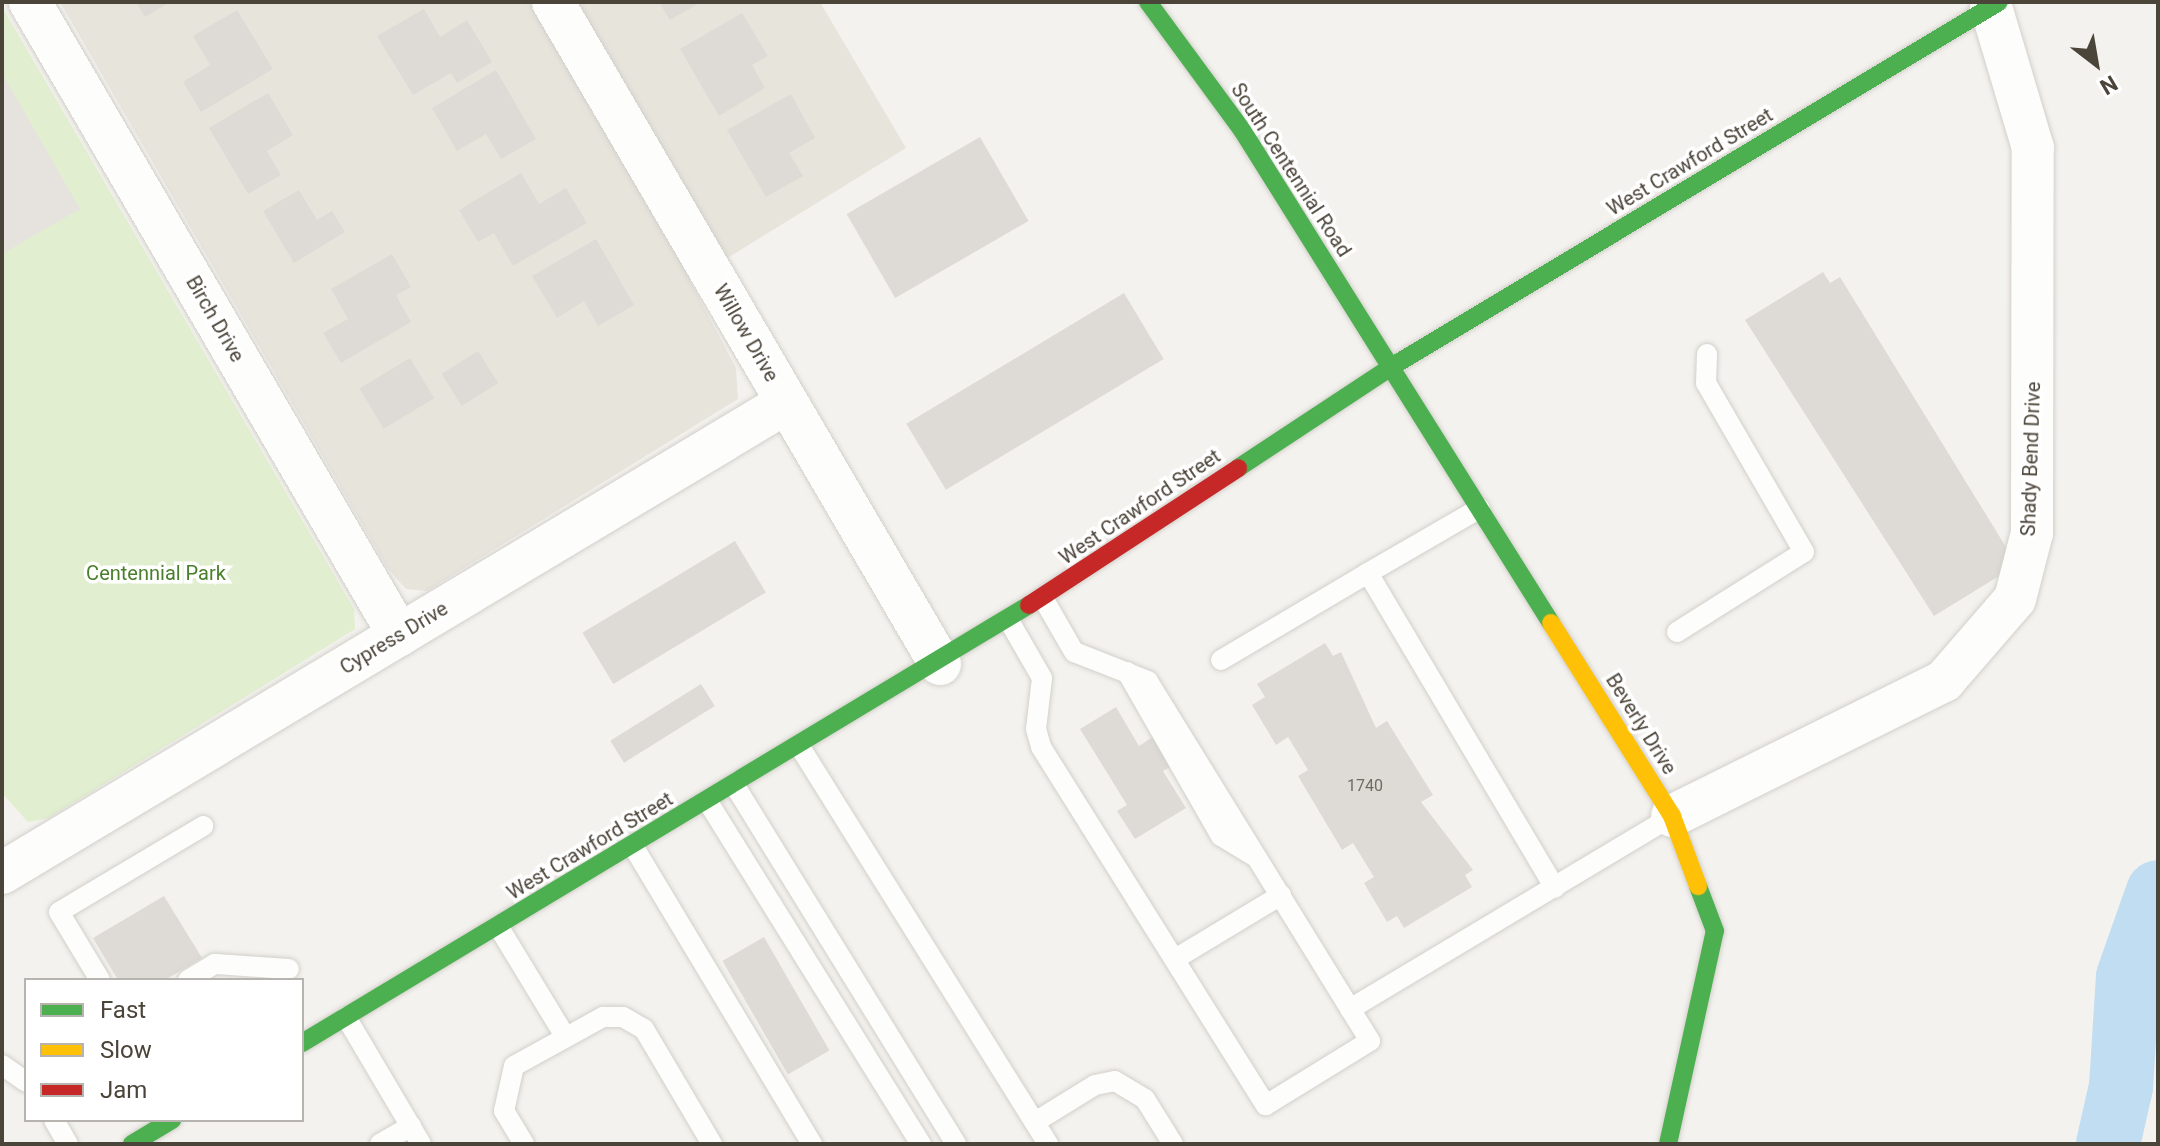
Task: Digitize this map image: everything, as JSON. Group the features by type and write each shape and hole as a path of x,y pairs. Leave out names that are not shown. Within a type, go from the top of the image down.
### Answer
{"main road":[{"name":"South Centennial Road","path":"1148,2 1242,130 1391,367"},
{"name":"West Crawford Street","path":"304,1042 940,664 1391,367 1995,5"},
{"name":"Beverly Drive","path":"1391,367 1672,816 1715,931 1668,1144"},
{"path":"132,1144 169,1122"}],"street":[{"name":"Birch Drive","path":"30,2 399,635"},
{"name":"Willow Drive","path":"553,2 940,664"},
{"name":"Shady Bend Drive","path":"1672,816 1944,681 2015,599 2032,533 2033,148 1995,5"},
{"name":"Cypress Drive","path":"3,869 786,403"}],"lane":[{"path":"1677,632 1804,552 1706,383 1707,354"},
{"path":"1221,660 1480,508"},
{"path":"1368,573 1555,888"},
{"path":"1008,619 1042,678 1036,729 1041,747 1266,1105 1370,1041 1257,858 1221,836 1126,670 1074,652 1043,598"},
{"path":"800,747 1048,1144"},
{"path":"735,786 956,1144"},
{"path":"708,802 921,1144"},
{"path":"1350,1009 1672,816"},
{"path":"99,978 59,912 203,826"},
{"path":"633,846 812,1144"},
{"path":"1175,959 1281,895"},
{"path":"498,926 565,1036"},
{"path":"191,978 215,964 289,969"},
{"path":"346,1017 416,1135 380,1144"},
{"path":"524,1144 504,1111 506,1085 514,1066 603,1017 623,1017 644,1029 712,1144"},
{"path":"2,1065 24,1081"},
{"path":"1035,1122 1095,1085 1115,1081 1145,1099 1173,1144"},
{"path":"55,1122 68,1144"}],"shaded area":[{"path":"60,2 820,2 906,148 690,281 736,368 738,399 427,591 406,589 388,569"},
{"path":"2,73 80,209 2,254"}],"green space":[{"name":"Centennial Park","path":"2,7 354,609 355,629 49,818 28,822 2,793"}],"building":[{"path":"136,2 170,2 145,17"},
{"path":"659,2 701,2 670,20"},
{"path":"424,9 440,37 467,20 492,62 457,83 451,73 413,95 377,36"},
{"path":"237,10 273,69 201,112 183,82 210,65 193,36"},
{"path":"742,13 768,56 752,65 765,88 719,116 680,49"},
{"path":"496,70 536,139 501,159 486,134 457,151 432,108"},
{"path":"268,93 293,135 267,151 281,175 248,194 209,128"},
{"path":"791,94 815,138 789,153 803,176 766,197 727,130"},
{"path":"980,137 1028,221 895,298 847,214"},
{"path":"521,173 539,204 566,188 587,223 513,266 494,233 478,242 459,210"},
{"path":"299,190 317,220 332,211 345,232 294,263 263,211"},
{"path":"596,239 634,305 598,326 584,301 557,318 532,276"},
{"path":"392,254 411,287 396,295 411,322 341,363 323,333 348,319 331,289"},
{"path":"1823,272 1830,283 1840,277 2017,565 1934,616 1745,320"},
{"path":"1124,293 1164,359 946,490 906,424"},
{"path":"478,351 498,383 462,406 442,374"},
{"path":"410,358 434,398 384,429 359,388"},
{"path":"735,541 766,592 613,684 582,633"},
{"path":"1325,643 1333,656 1341,652 1376,728 1387,721 1433,795 1421,802 1473,870 1465,875 1472,887 1404,928 1397,916 1387,922 1364,883 1374,877 1353,843 1342,850 1298,776 1308,770 1288,737 1276,745 1252,705 1265,697 1257,684"},
{"path":"701,684 715,706 624,763 610,741"},
{"path":"1116,707 1139,746 1154,736 1172,766 1163,771 1186,808 1135,839 1117,811 1127,805 1080,729"},
{"path":"164,896 202,958 168,978 117,978 93,938"},
{"path":"764,937 830,1050 788,1074 722,961"}],"waterway":[{"path":"2108,1144 2121,1087 2128,977 2158,892"}],"traffic: fast":[{"path":"1148,2 1242,130 1551,623"},
{"path":"1238,468 1391,367 1999,2"},
{"path":"304,1042 1029,605"},
{"path":"1668,1144 1715,931 1698,886"},
{"path":"132,1144 169,1122"}],"traffic: slow":[{"path":"1551,623 1672,816 1698,886"}],"traffic: jam":[{"path":"1029,605 1238,468"}]}
